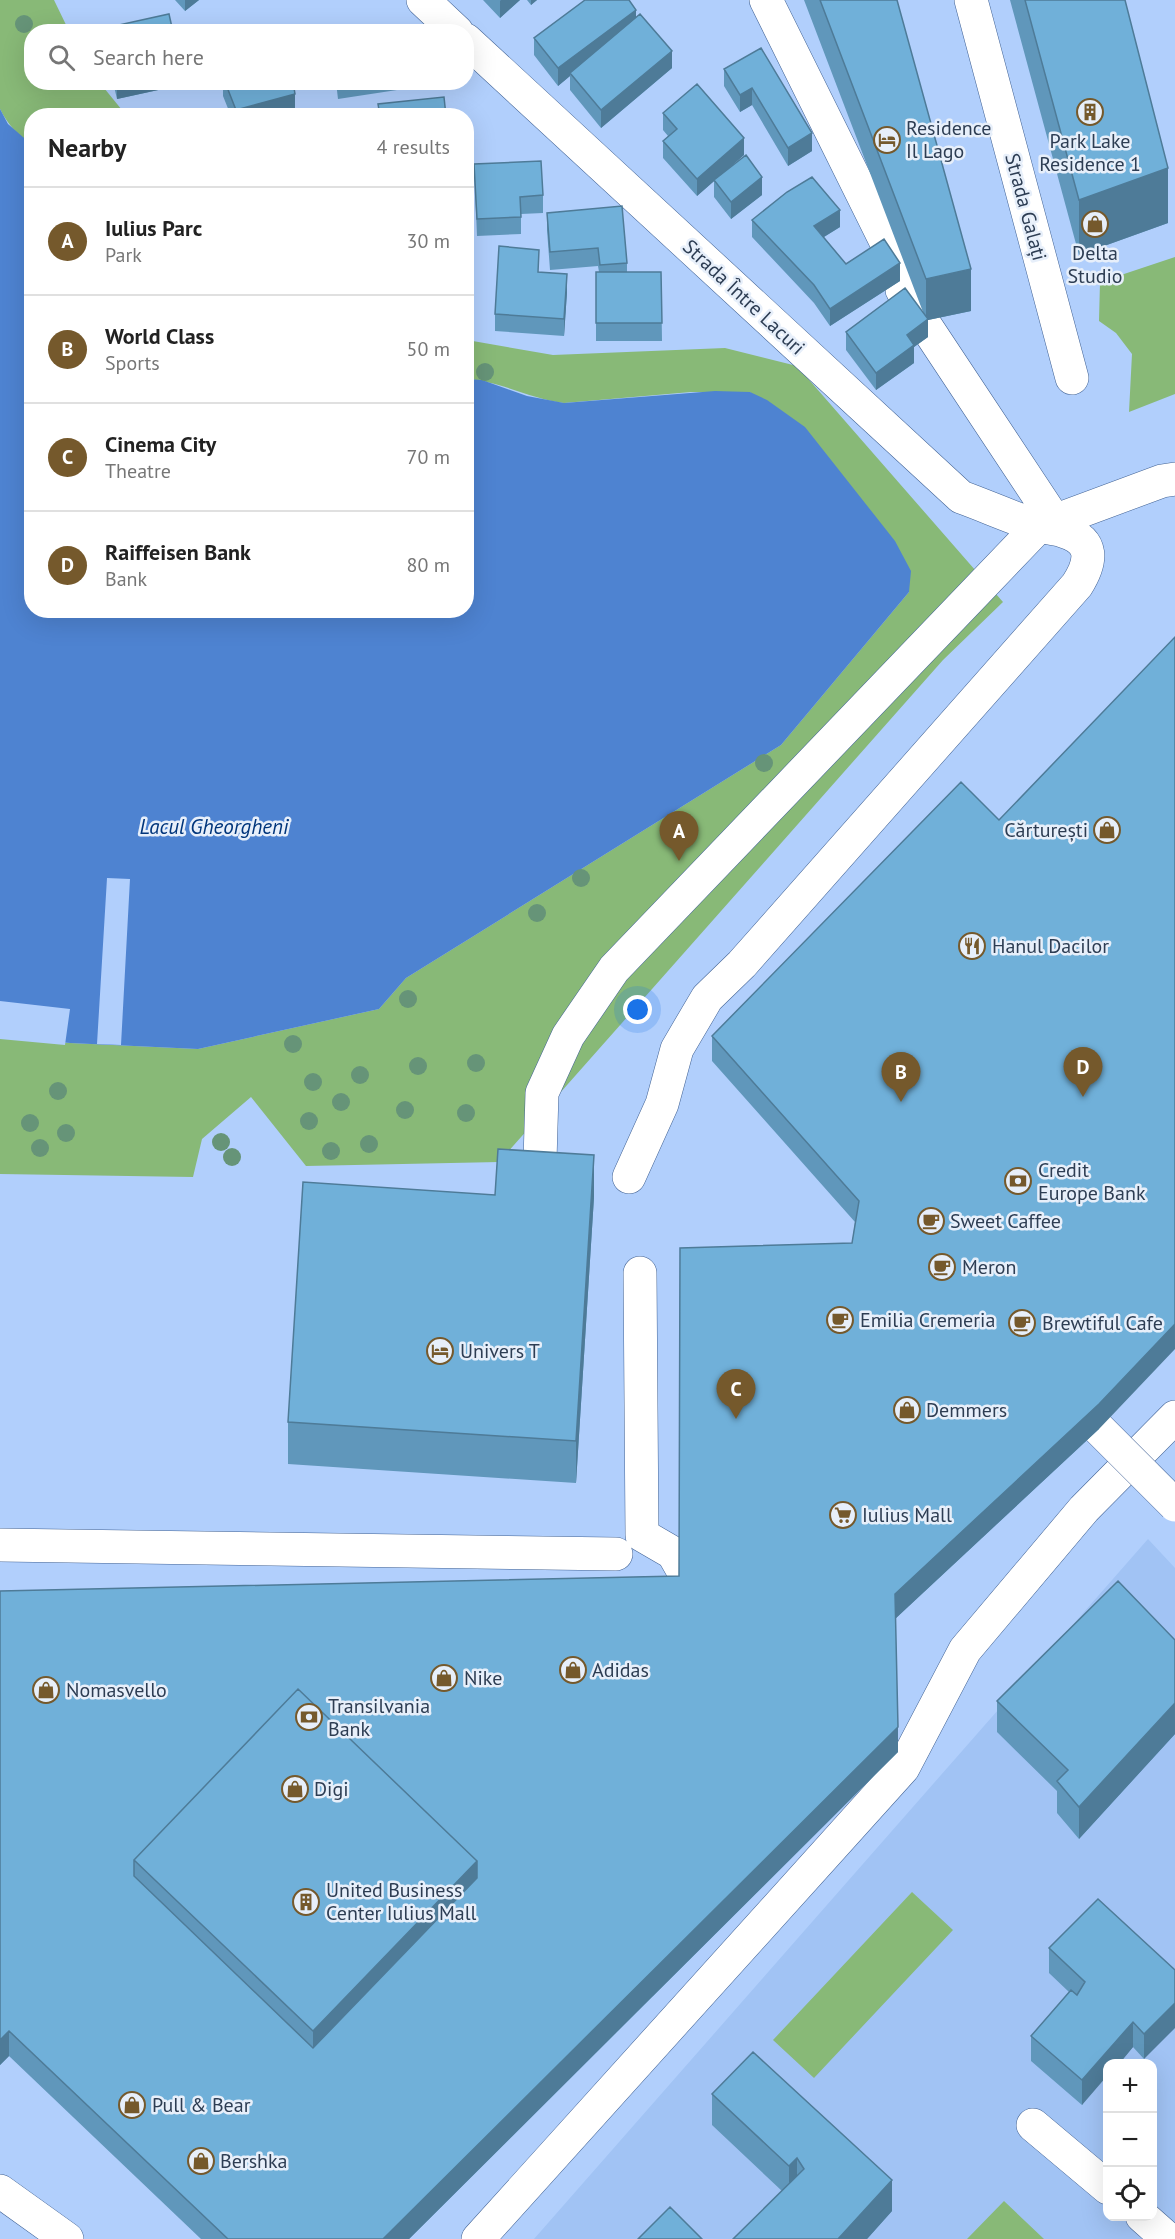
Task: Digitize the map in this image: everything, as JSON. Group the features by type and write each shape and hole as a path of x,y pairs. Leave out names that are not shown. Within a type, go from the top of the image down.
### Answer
{"street":[{"path":"423,0 448,24"},
{"path":"766,0 904,278 902,290 1046,524"},
{"name":"Strada Galați","path":"971,0 1072,378"},
{"name":"Strada Între Lacuri","path":"474,47 961,497 1062,530 1084,543 1089,555 1088,568 1053,611 749,955 707,998 677,1049 662,1104 629,1177"},
{"path":"539,1194 542,1093 568,1036 614,969 1046,524 1172,478"},
{"path":"640,1273 642,1535 673,1553 702,1604"},
{"path":"1087,1417 1175,1505"},
{"path":"478,2239 903,1768 965,1650 1084,1509 1175,1417"},
{"path":"0,1545 616,1554"},
{"path":"1032,2126 1103,2185"},
{"path":"0,2192 67,2239"},
{"path":"1147,2221 1168,2239"}],"shaded area":[{"path":"1148,1539 1175,1568 1175,2239 534,2239"}],"green space":[{"path":"0,0 54,0 66,24 24,24 24,90 106,90 120,108 24,108 24,138 6,120 0,109"},
{"path":"1175,257 1175,394 1129,412 1132,354 1116,333 1099,321 1100,282"},
{"path":"474,341 553,355 725,348 797,366 1003,602 943,660 499,1162 306,1166 251,1097 202,1139 193,1177 0,1174 0,1036 70,1043 198,1049 379,1009 406,978 781,745 909,592 750,392 691,392 564,403 474,380"},
{"path":"912,1892 953,1930 814,2078 773,2040"},
{"path":"1004,2201 1044,2239 967,2239"}],"water":[{"name":"Lacul Gheorgheni","path":"0,109 8,124 24,138 24,618 474,618 474,379 482,380 527,396 564,403 715,391 750,392 767,400 805,427 895,541 911,571 909,592 781,745 406,978 379,1009 198,1049 70,1043 0,1036"}],"pier":[{"path":"107,878 130,879 121,1045 97,1044"},
{"path":"0,1001 70,1009 65,1045 0,1039"}],"building":[{"path":"585,0 629,0 636,10 558,68 534,38"},
{"path":"820,0 897,0 971,269 926,279"},
{"name":"Park Lake Residence 1","path":"1025,0 1125,0 1168,168 1079,200"},
{"path":"169,14 171,24 123,24"},
{"path":"640,14 672,51 601,110 570,73"},
{"path":"761,48 812,133 788,148 752,88 740,95 724,69"},
{"path":"697,84 744,138 697,179 663,141 677,129 663,113"},
{"path":"228,90 294,90 295,94 243,108 235,108"},
{"path":"444,97 445,108 379,108 378,104"},
{"path":"746,155 762,177 731,202 714,180"},
{"path":"541,161 543,195 520,197 521,217 477,219 474,164"},
{"path":"812,177 840,210 814,226 846,264 884,239 900,263 830,309 814,285 752,220 787,192"},
{"path":"622,206 627,263 600,265 598,248 550,252 547,213"},
{"path":"499,246 539,250 538,272 567,274 564,319 495,314"},
{"path":"596,272 661,272 662,323 596,323"},
{"path":"905,288 928,319 907,335 914,345 876,373 846,332"},
{"name":"Iulius Mall","path":"1175,637 1175,1324 1099,1404 895,1594 898,1727 383,2239 228,2239 9,2031 0,2040 0,1591 679,1576 680,1248 852,1243 859,1201 712,1036 961,782 999,820","holes":["298,1689 477,1861 477,1878 313,2048 134,1876 134,1860"]},
{"name":"Univers T","path":"498,1149 594,1155 576,1441 288,1422 303,1182 495,1195"},
{"path":"1118,1581 1175,1640 1175,1703 1079,1807 1057,1781 1068,1770 997,1701"},
{"name":"United Business Center Iulius Mall","path":"298,1689 477,1861 313,2031 134,1860"},
{"path":"1098,1899 1175,1970 1175,2003 1144,2034 1133,2022 1082,2080 1031,2036 1071,1990 1077,1995 1085,1982 1049,1948"},
{"path":"753,2052 892,2180 838,2239 733,2239 804,2169 797,2158 789,2166 712,2094"},
{"path":"670,2207 702,2239 638,2239"}],"place":[{"name":"Park Lake Residence 1","path":"1090,112"},
{"name":"Residence Il Lago","path":"887,140"},
{"name":"Delta Studio","path":"1095,224"},
{"name":"Cărturești","path":"1107,830"},
{"name":"Iulius Parc","path":"679,861"},
{"name":"Hanul Dacilor","path":"972,946"},
{"name":"Raiffeisen Bank","path":"1083,1097"},
{"name":"World Class","path":"901,1102"},
{"name":"Credit Europe Bank","path":"1018,1181"},
{"name":"Sweet Caffee","path":"931,1221"},
{"name":"Meron","path":"942,1267"},
{"name":"Emilia Cremeria","path":"840,1320"},
{"name":"Brewtiful Cafe","path":"1022,1323"},
{"name":"Univers T","path":"440,1351"},
{"name":"Demmers","path":"907,1410"},
{"name":"Cinema City","path":"736,1419"},
{"name":"Iulius Mall","path":"843,1515"},
{"name":"Adidas","path":"573,1670"},
{"name":"Nike","path":"444,1678"},
{"name":"Nomasvello","path":"46,1690"},
{"name":"Transilvania Bank","path":"309,1717"},
{"name":"Digi","path":"295,1789"},
{"name":"United Business Center Iulius Mall","path":"306,1902"},
{"name":"Pull & Bear","path":"132,2105"},
{"name":"Bershka","path":"201,2161"}]}
